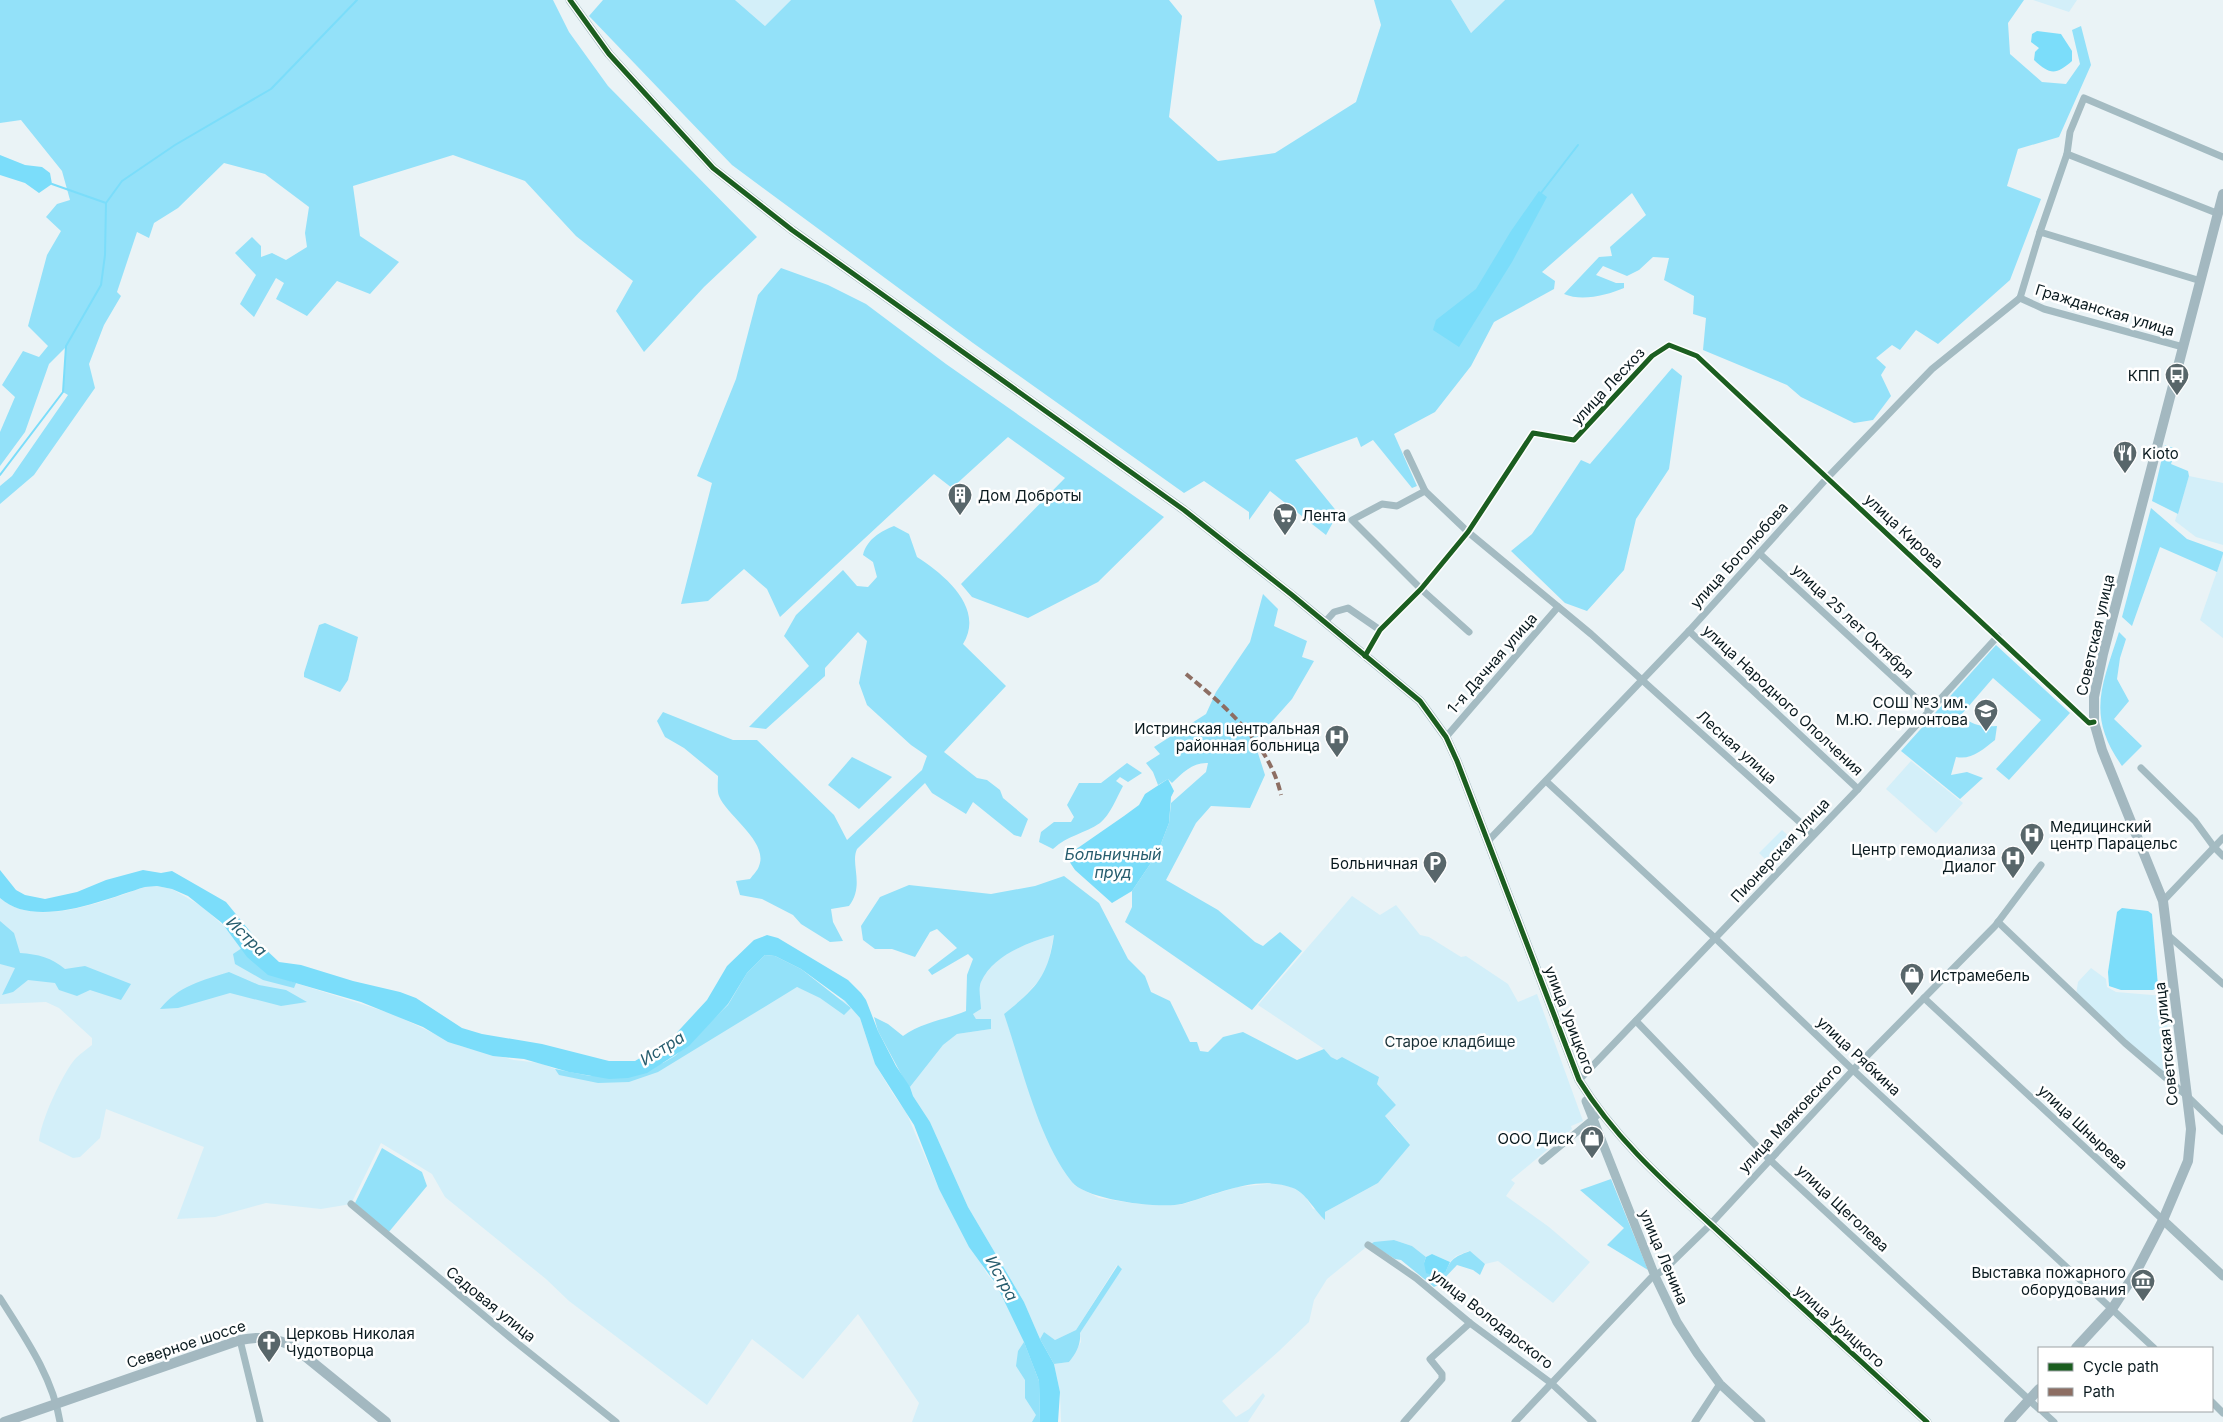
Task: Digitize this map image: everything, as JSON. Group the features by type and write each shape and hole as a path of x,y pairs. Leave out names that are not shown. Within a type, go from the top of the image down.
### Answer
{"main road":[{"name":"Советская улица","path":"2077,1347 2112,1309 2136,1272 2163,1220 2188,1160 2191,1129 2169,936 2163,901 2102,750 2094,722 2094,697 2103,654 2223,194"},
{"name":"Северное шоссе","path":"4,1422 240,1340 258,1336 281,1340 295,1348 386,1422"},
{"path":"2009,1422 2038,1389"}],"street":[{"name":"улица Урицкого","path":"570,0 609,54 713,168 796,233 1184,510 1292,595 1420,702 1446,737 1489,840 1579,1080"},
{"path":"2020,298 2067,154 2070,132 2084,98 2223,157"},
{"path":"2067,154 2219,214"},
{"path":"2040,232 2200,281"},
{"name":"Гражданская улица","path":"2020,298 2044,309 2183,347"},
{"name":"улица Боголюбова","path":"1489,840 1689,631 1828,477 1932,369 2020,298"},
{"name":"улица Лесхоз","path":"1468,532 1533,433 1574,440 1652,356 1669,345 1697,356"},
{"name":"улица Кирова","path":"1697,356 1750,408 1828,477 1998,636 2072,710 2089,723 2094,722"},
{"path":"1407,453 1425,491 1397,506 1382,504 1352,520 1421,589 1469,632"},
{"name":"Лесная улица","path":"1425,491 1468,532 1558,607 1813,834"},
{"path":"1365,656 1380,630 1421,589 1468,532"},
{"name":"улица 25 лет Октября","path":"1759,553 1929,710"},
{"name":"1-я Дачная улица","path":"1446,737 1558,607"},
{"path":"1325,622 1334,612 1348,608 1380,630"},
{"name":"улица Народного Ополчения","path":"1689,631 1858,789"},
{"name":"Пионерская улица","path":"1579,1080 1858,789 1998,636"},
{"path":"2141,768 2195,821 2223,856"},
{"name":"улица Рябкина","path":"1546,782 1716,939 1853,1070 2153,1347"},
{"path":"2163,901 2223,838"},
{"name":"улица Маяковского","path":"1515,1422 1655,1276 1711,1224 1853,1070 1998,922 2041,865"},
{"path":"1998,922 2150,1066 2186,1095 2223,1131"},
{"path":"2169,936 2223,984"},
{"name":"улица Шнырева","path":"1924,998 2223,1276"},
{"name":"улица Щеголева","path":"1636,1021 1770,1160 2038,1408"},
{"name":"улица Ленина","path":"1579,1080 1596,1115 1601,1136 1655,1276 1677,1322 1720,1384 1761,1422"},
{"name":"улица Урицкого","path":"1596,1115 1711,1224 1927,1422"},
{"path":"1542,1161 1596,1115"},
{"path":"1601,1136 1602,1127 1609,1128 1616,1134"},
{"name":"Садовая улица","path":"351,1204 512,1339 616,1422"},
{"name":"улица Володарского","path":"1368,1245 1416,1278 1470,1323 1551,1383 1593,1422"},
{"path":"0,1298 44,1374 57,1403 60,1422"},
{"path":"1404,1422 1442,1379 1442,1374 1430,1359 1470,1323"},
{"path":"240,1340 260,1422"},
{"path":"1694,1422 1720,1384"},
{"path":"2213,1403 2223,1413"},
{"name":"улица Щеголева","path":"2042,1412 2054,1422"}],"green space":[{"path":"735,0 791,0 765,26"},
{"path":"1451,0 1505,0 1471,33"},
{"path":"2033,0 2077,0 2069,12"},
{"path":"2189,476 2223,483 2223,545 2196,537 2175,521"},
{"path":"2223,554 2223,638 2200,620"},
{"path":"1911,761 1963,803 1936,833 1886,789"},
{"path":"1782,830 1793,840 1770,864 1759,853"},
{"path":"157,886 172,889 203,907 231,933 247,957 286,980 393,1014 460,1046 514,1060 540,1063 555,1069 628,1078 747,973 845,1001 860,1018 875,1064 906,1112 939,1189 987,1274 1008,1306 1022,1335 1033,1361 1038,1390 1040,1422 912,1422 919,1403 858,1314 803,1379 752,1339 707,1405 569,1301 546,1279 445,1197 432,1174 381,1143 351,1204 321,1209 266,1203 215,1217 177,1219 204,1147 106,1109 100,1138 80,1157 73,1158 39,1141 43,1122 59,1085 76,1058 92,1045 92,1038 59,1008 46,1002 0,1004 0,898 15,907 32,912 51,912 91,905 145,887"},
{"name":"Старое кладбище","path":"1352,896 1380,915 1396,905 1420,935 1429,937 1461,957 1466,956 1508,984 1518,1002 1537,994 1583,1121 1571,1126 1572,1129 1511,1180 1515,1183 1506,1196 1549,1227 1590,1262 1553,1303 1498,1261 1485,1264 1469,1251 1456,1256 1450,1262 1432,1254 1426,1257 1412,1246 1394,1240 1370,1244 1327,1279 1314,1300 1309,1322 1222,1401 1236,1417 1249,1409 1263,1393 1265,1396 1248,1422 1061,1422 1060,1392 1054,1364 1069,1362 1081,1342 1080,1333 1122,1268 1117,1265 1076,1330 1055,1340 1044,1332 1040,1339 1024,1302 968,1207 930,1122 913,1096 910,1087 943,1045 957,1034 991,1029 976,1019 973,1014 981,1009 980,985 994,964 1022,946 1054,935 1046,973 1020,1001 1004,1014 1023,1069 1074,1185 1099,1198 1138,1204 1180,1205 1237,1187 1277,1183 1294,1188 1305,1196 1313,1209 1325,1212 1378,1183 1400,1132 1385,1116 1396,1105 1377,1084 1331,1057 1324,1049 1258,1005"},
{"path":"2091,968 2106,979 2107,987 2116,992 2164,996 2174,1084 2076,995 2078,982"}],"shaded area":[{"path":"0,0 553,0 569,32 608,86 757,237 704,287 644,352 616,311 633,281 576,236 525,181 453,155 353,186 360,236 399,262 370,294 337,281 307,316 276,299 284,283 276,278 254,317 240,304 256,275 235,253 252,237 261,246 261,257 272,253 286,260 307,247 305,233 309,207 265,174 224,163 178,208 154,223 149,238 137,232 117,292 121,296 104,325 89,364 95,388 34,475 0,504 0,486 12,476 68,395 63,392 66,347 49,364 25,432 0,466 0,432 15,397 2,385 23,351 39,357 48,346 28,326 47,255 61,231 46,217 57,204 70,200 62,171 21,120 0,123"},
{"path":"603,0 735,0 765,26 791,0 1169,0 1182,16 1169,117 1218,161 1275,153 1356,102 1381,25 1374,0 1451,0 1471,33 1505,0 2024,0 2008,23 2010,54 2042,82 2066,84 2080,64 2072,30 2081,26 2091,65 2059,137 2018,149 2007,186 2041,199 2010,280 1938,344 1916,330 1900,350 1892,345 1876,358 1886,367 1881,375 1891,396 1873,420 1854,423 1801,397 1787,385 1703,350 1706,318 1693,314 1694,296 1664,280 1669,258 1653,257 1639,270 1627,276 1603,266 1596,275 1616,283 1624,283 1624,288 1617,291 1586,297 1564,294 1599,257 1612,256 1610,247 1646,215 1632,193 1542,272 1555,281 1554,289 1494,322 1471,366 1435,412 1394,434 1417,486 1412,488 1373,440 1361,447 1357,437 1295,460 1338,513 1326,535 1270,491 1249,520 1249,512 1204,481 1184,493 973,343 732,165 589,16"},
{"path":"781,268 828,285 866,304 946,364 1164,517 1098,582 1028,618 972,597 961,584 1065,478 1008,437 952,488 934,474 780,617 767,589 744,569 708,601 681,604 712,483 697,476 736,379 758,295"},
{"path":"1672,368 1682,376 1669,469 1636,519 1624,570 1587,611 1565,603 1511,551 1532,534 1581,460 1590,464"},
{"path":"2165,445 2176,449 2171,464 2188,471 2189,476 2178,514 2152,501"},
{"path":"2151,508 2187,539 2223,552 2223,554 2217,572 2160,547 2132,626 2122,617"},
{"path":"894,526 909,534 917,557 939,573 959,594 969,618 968,631 963,644 1006,686 944,752 977,778 987,780 1000,790 1003,798 1028,819 1021,837 1014,835 973,802 966,814 932,793 925,783 857,849 855,861 857,883 854,898 849,906 831,909 833,922 843,941 830,942 801,924 793,915 762,899 740,895 736,881 750,879 757,871 760,857 758,848 746,830 723,804 719,796 718,776 684,748 665,737 657,721 663,712 733,740 757,740 834,815 847,840 922,770 927,756 911,745 867,705 859,683 867,641 858,632 825,668 825,676 766,729 749,727 809,666 784,636 796,615 843,570 857,586 868,587 877,577 873,562 863,555 865,549 875,536"},
{"path":"1263,594 1278,609 1274,626 1307,641 1302,657 1314,661 1292,699 1261,734 1257,750 1265,775 1250,808 1211,806 1196,823 1166,880 1218,910 1255,942 1263,946 1280,932 1302,951 1252,1010 1125,922 1132,907 1132,891 1157,854 1169,823 1171,803 1206,772 1208,763 1193,766 1172,783 1168,779 1158,785 1153,772 1146,763 1160,754 1154,747 1206,714 1216,692 1250,642"},
{"path":"325,623 358,637 348,680 340,692 304,677 319,625"},
{"path":"2119,632 2126,639 2120,658 2117,679 2129,701 2114,719 2142,746 2122,766 2111,748 2104,731 2101,715 2103,685"},
{"path":"1996,645 2070,713 2009,780 1996,769 2041,720 1993,678 1961,715 1978,725 1997,726 1995,740 1986,747 1972,756 1956,757 1951,775 1967,772 1983,778 1960,799 1901,751"},
{"path":"852,757 892,777 859,809 828,785"},
{"path":"1127,763 1142,773 1128,782 1120,777 1116,781 1123,786 1104,820 1064,841 1053,849 1039,842 1041,832 1054,822 1071,822 1074,817 1067,805 1079,783 1101,783"},
{"path":"1064,876 1099,903 1128,959 1145,976 1151,992 1170,1001 1190,1042 1197,1042 1200,1051 1208,1052 1223,1037 1243,1032 1297,1060 1324,1049 1331,1057 1337,1060 1342,1057 1379,1077 1377,1084 1396,1105 1385,1116 1410,1145 1378,1183 1325,1212 1325,1220 1298,1190 1279,1184 1265,1183 1237,1187 1182,1204 1157,1205 1124,1202 1092,1194 1072,1182 1060,1165 1040,1124 1004,1014 1024,997 1039,980 1048,961 1054,935 1022,946 1002,957 994,964 986,973 980,985 981,1009 973,1014 976,1019 991,1019 991,1029 957,1034 943,1045 910,1087 907,1085 878,1031 874,1017 888,1024 903,1036 926,1024 966,1011 967,975 973,959 968,954 932,975 928,970 957,948 937,929 930,932 915,957 892,949 875,949 863,940 861,926 880,897 909,885 991,894 1035,886"},
{"path":"0,921 14,933 20,953 44,957 65,969 85,966 131,984 121,1000 90,990 77,996 59,990 55,983 28,980 13,992 2,995 15,968 0,964"},
{"path":"242,948 259,965 274,974 296,983 294,988 263,980 235,964 233,954"},
{"path":"765,955 775,956 801,969 851,1008 844,1015 820,998 797,987 658,1072 629,1082 598,1083 559,1075 555,1069 590,1076 663,1063 675,1056 728,1005 747,973"},
{"path":"229,972 259,985 286,990 307,1002 281,1006 230,993 178,1008 160,1009 183,989 200,981"},
{"path":"382,1148 422,1172 427,1186 388,1233 355,1203"},
{"path":"1611,1179 1648,1270 1607,1245 1624,1228 1580,1190"},
{"path":"1394,1240 1412,1246 1426,1257 1424,1263 1446,1271 1455,1258 1470,1251 1485,1264 1480,1275 1473,1270 1457,1265 1434,1287 1401,1260 1395,1259 1371,1244"},
{"path":"1118,1265 1122,1269 1080,1333 1079,1345 1074,1355 1069,1362 1054,1364 1040,1339 1044,1332 1055,1340 1076,1330"},
{"path":"1024,1342 1039,1381 1040,1422 1032,1422 1036,1415 1025,1398 1025,1380 1016,1366 1018,1351"}],"water":[{"path":"2037,31 2061,34 2072,51 2072,61 2062,69 2049,71 2034,60 2035,52 2039,48 2031,42 2032,34"},
{"path":"0,155 25,165 42,167 50,173 52,184 39,193 25,183 0,175"},
{"path":"1539,191 1547,197 1512,262 1459,347 1433,330 1436,320 1476,289 1511,231"},
{"name":"Больничный пруд","path":"1168,779 1174,791 1171,797 1169,823 1157,854 1132,891 1112,903 1075,870 1069,861 1072,852 1139,805 1145,794"},
{"name":"Истра","path":"0,870 16,890 25,895 45,899 77,892 106,880 143,870 161,873 172,871 226,902 262,946 279,962 301,965 353,981 400,992 416,998 462,1028 482,1034 542,1044 609,1061 635,1061 670,1040 707,1000 727,966 754,940 767,935 778,938 848,980 866,1000 878,1031 896,1066 930,1122 968,1207 1024,1302 1040,1339 1054,1364 1060,1392 1058,1422 1040,1422 1039,1381 1024,1342 996,1284 969,1247 939,1189 914,1125 875,1064 860,1018 845,1001 801,969 775,956 765,955 747,973 728,1004 689,1046 647,1073 628,1078 609,1079 569,1072 524,1059 493,1056 448,1042 423,1027 361,1002 268,975 247,957 222,923 188,896 172,889 157,886 145,887 71,909 51,912 32,911 15,907 0,898"},
{"path":"2122,908 2148,911 2152,914 2158,986 2153,990 2121,990 2109,986 2108,972 2117,912"},
{"path":"1432,1254 1450,1262 1446,1271 1437,1277 1426,1273 1424,1263 1426,1257"}],"waterway":[{"path":"106,203 122,181 175,145 271,89 357,0"},
{"path":"1541,193 1578,145"},
{"path":"0,475 63,392 66,346 101,285 105,255 106,203 52,184"}],"marked path":[{"path":"1186,674 1216,699 1244,727 1267,759 1281,795"}],"cycle path":[{"path":"570,0 609,54 713,168 792,230 1184,510 1292,595 1420,701 1446,737 1457,761 1579,1080 1595,1104 1630,1146 1669,1186 1927,1422"},
{"path":"1365,656 1380,630 1421,589 1468,532 1533,433 1574,440 1652,356 1669,345 1697,356 2089,723 2094,722"}],"place":[{"name":"КПП","path":"2177,396"},
{"name":"Kioto","path":"2125,474"},
{"name":"Дом Доброты","path":"960,516"},
{"name":"Лента","path":"1285,536"},
{"name":"СОШ №3 им. М.Ю. Лермонтова","path":"1986,732"},
{"name":"Истринская центральная районная больница","path":"1337,758"},
{"name":"Медицинский центр Парацельс","path":"2032,856"},
{"name":"Центр гемодиализа Диалог","path":"2013,879"},
{"name":"Больничная","path":"1435,884"},
{"name":"Истрамебель","path":"1912,996"},
{"name":"ООО Диск","path":"1592,1159"},
{"name":"Выставка пожарного оборудования","path":"2143,1302"},
{"name":"Церковь Николая Чудотворца","path":"269,1363"}]}
